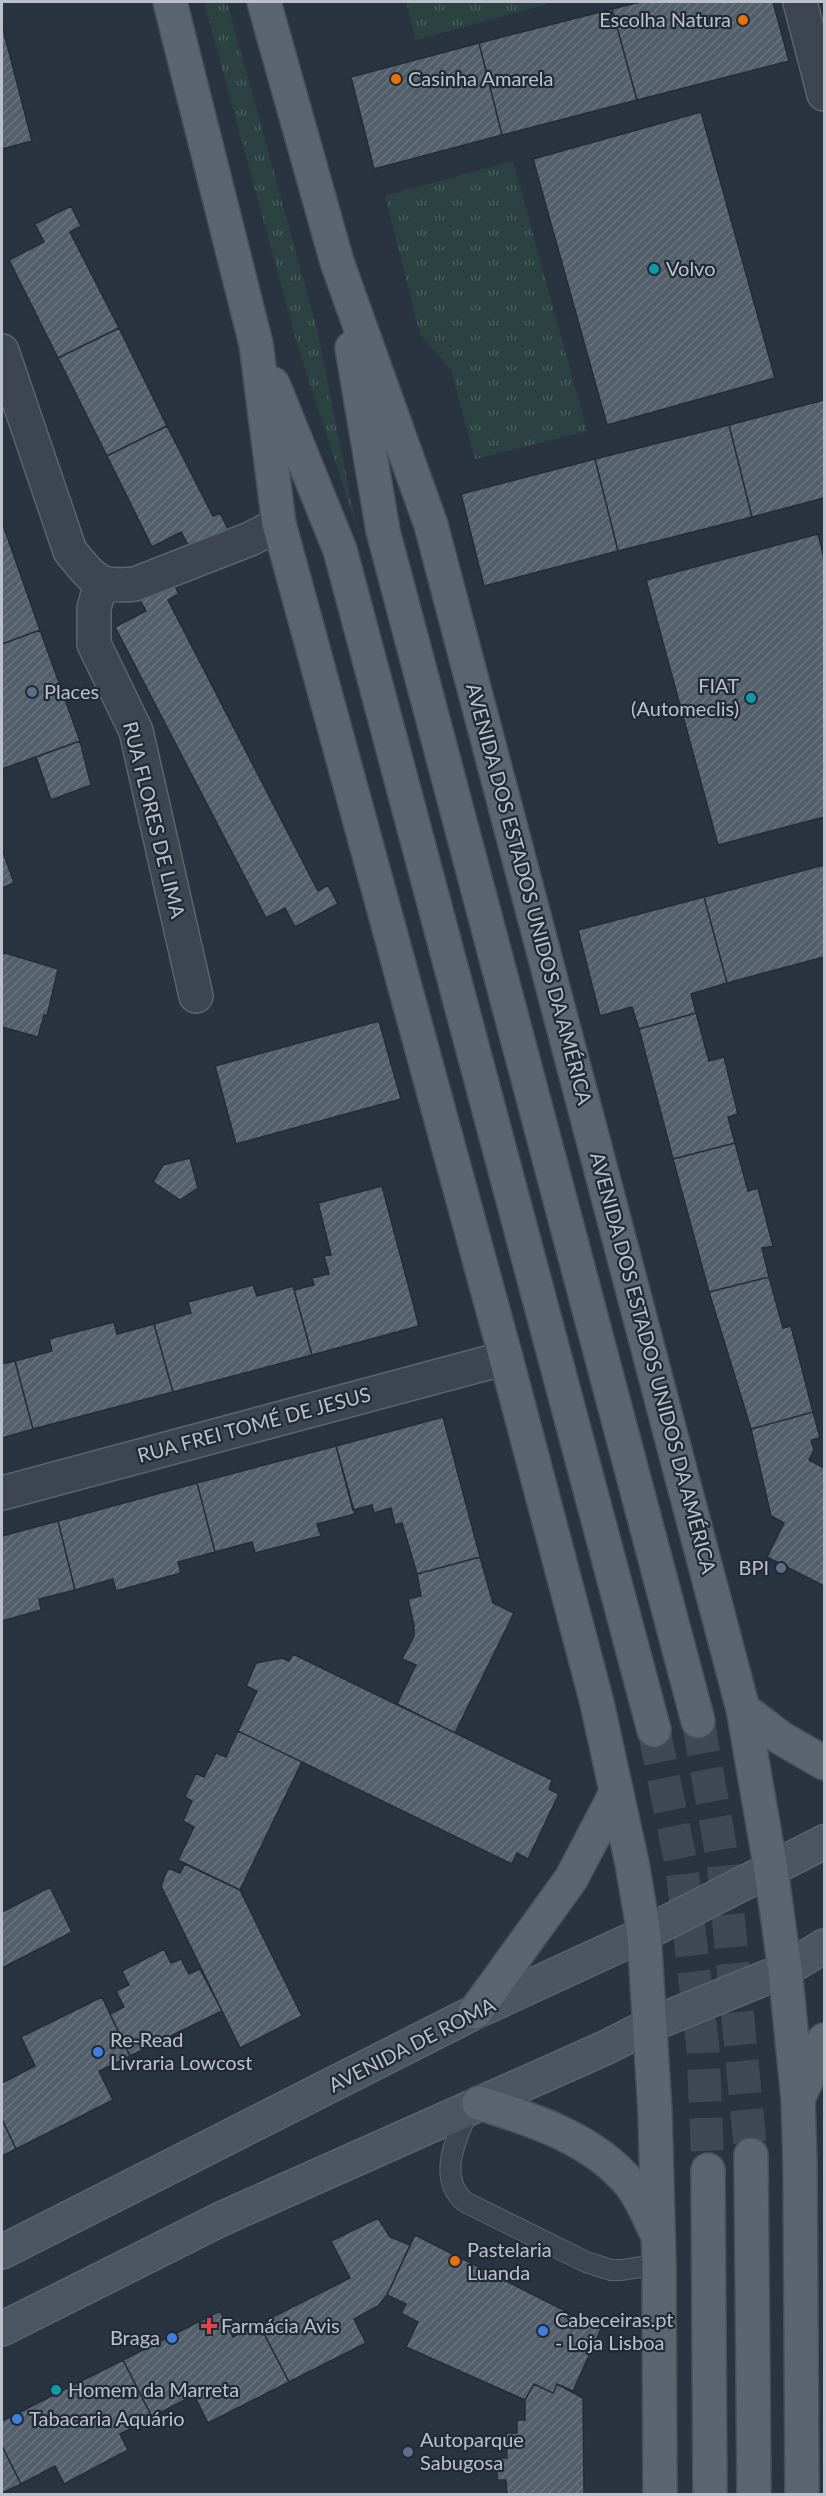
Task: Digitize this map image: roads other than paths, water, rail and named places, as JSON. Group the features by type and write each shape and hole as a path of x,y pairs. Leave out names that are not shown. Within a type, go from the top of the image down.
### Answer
{"main road":[{"path":"170,2 256,344 279,524 506,1358 597,1703 644,1934 659,2250 660,2494"},
{"name":"AVENIDA DOS ESTADOS UNIDOS DA AMÉRICA","path":"264,2 337,262 431,525 743,1709 771,1870 785,1970 798,2098 801,2162 802,2494"},
{"name":"AVENIDA DOS ESTADOS UNIDOS DA AMÉRICA","path":"337,262 383,531 698,1721"},
{"path":"256,344 340,550 654,1730"},
{"path":"743,1709 781,1738 825,1763"},
{"path":"475,2012 571,1879 616,1793"},
{"name":"AVENIDA DE ROMA","path":"2,2252 475,2012 644,1934 825,1842"},
{"path":"2,2329 221,2219 607,2047 650,2025 785,1970 825,1946"},
{"path":"798,2098 825,2040"},
{"path":"474,2105 547,2127 588,2146 616,2169 632,2187 659,2250"},
{"path":"751,2155 754,2494"},
{"path":"708,2170 710,2494"}],"street":[{"path":"800,2 825,94"},
{"path":"2,351 70,551 88,574 101,583 118,586 135,584 250,539 279,524"},
{"name":"RUA FLORES DE LIMA","path":"101,583 94,608 94,645 136,731 195,996"},
{"name":"RUA FREI TOMÉ DE JESUS","path":"2,1493 506,1358"}],"lane":[{"path":"474,2105 450,2160 451,2179 457,2195 465,2202 586,2262 611,2270 622,2270 659,2250"}],"tunnel":[{"path":"698,1721 723,1862 751,2155"},
{"path":"654,1730 682,1869 703,2049 708,2170"}],"place":[{"name":"Escolha Natura","path":"743,20"},
{"name":"Casinha Amarela","path":"396,79"},
{"name":"Volvo","path":"654,269"},
{"name":"Places","path":"32,692"},
{"name":"FIAT (Automeclis)","path":"751,698"},
{"name":"BPI","path":"781,1568"},
{"name":"Re-Read Livraria Lowcost","path":"98,2052"},
{"name":"Pastelaria Luanda","path":"455,2261"},
{"name":"Farmácia Avis","path":"209,2326"},
{"name":"Cabeceiras.pt - Loja Lisboa","path":"543,2331"},
{"name":"Braga","path":"172,2338"},
{"name":"Homem da Marreta","path":"56,2390"},
{"name":"Tabacaria Aquário","path":"17,2419"},
{"name":"Autoparque Sabugosa","path":"408,2452"}]}
